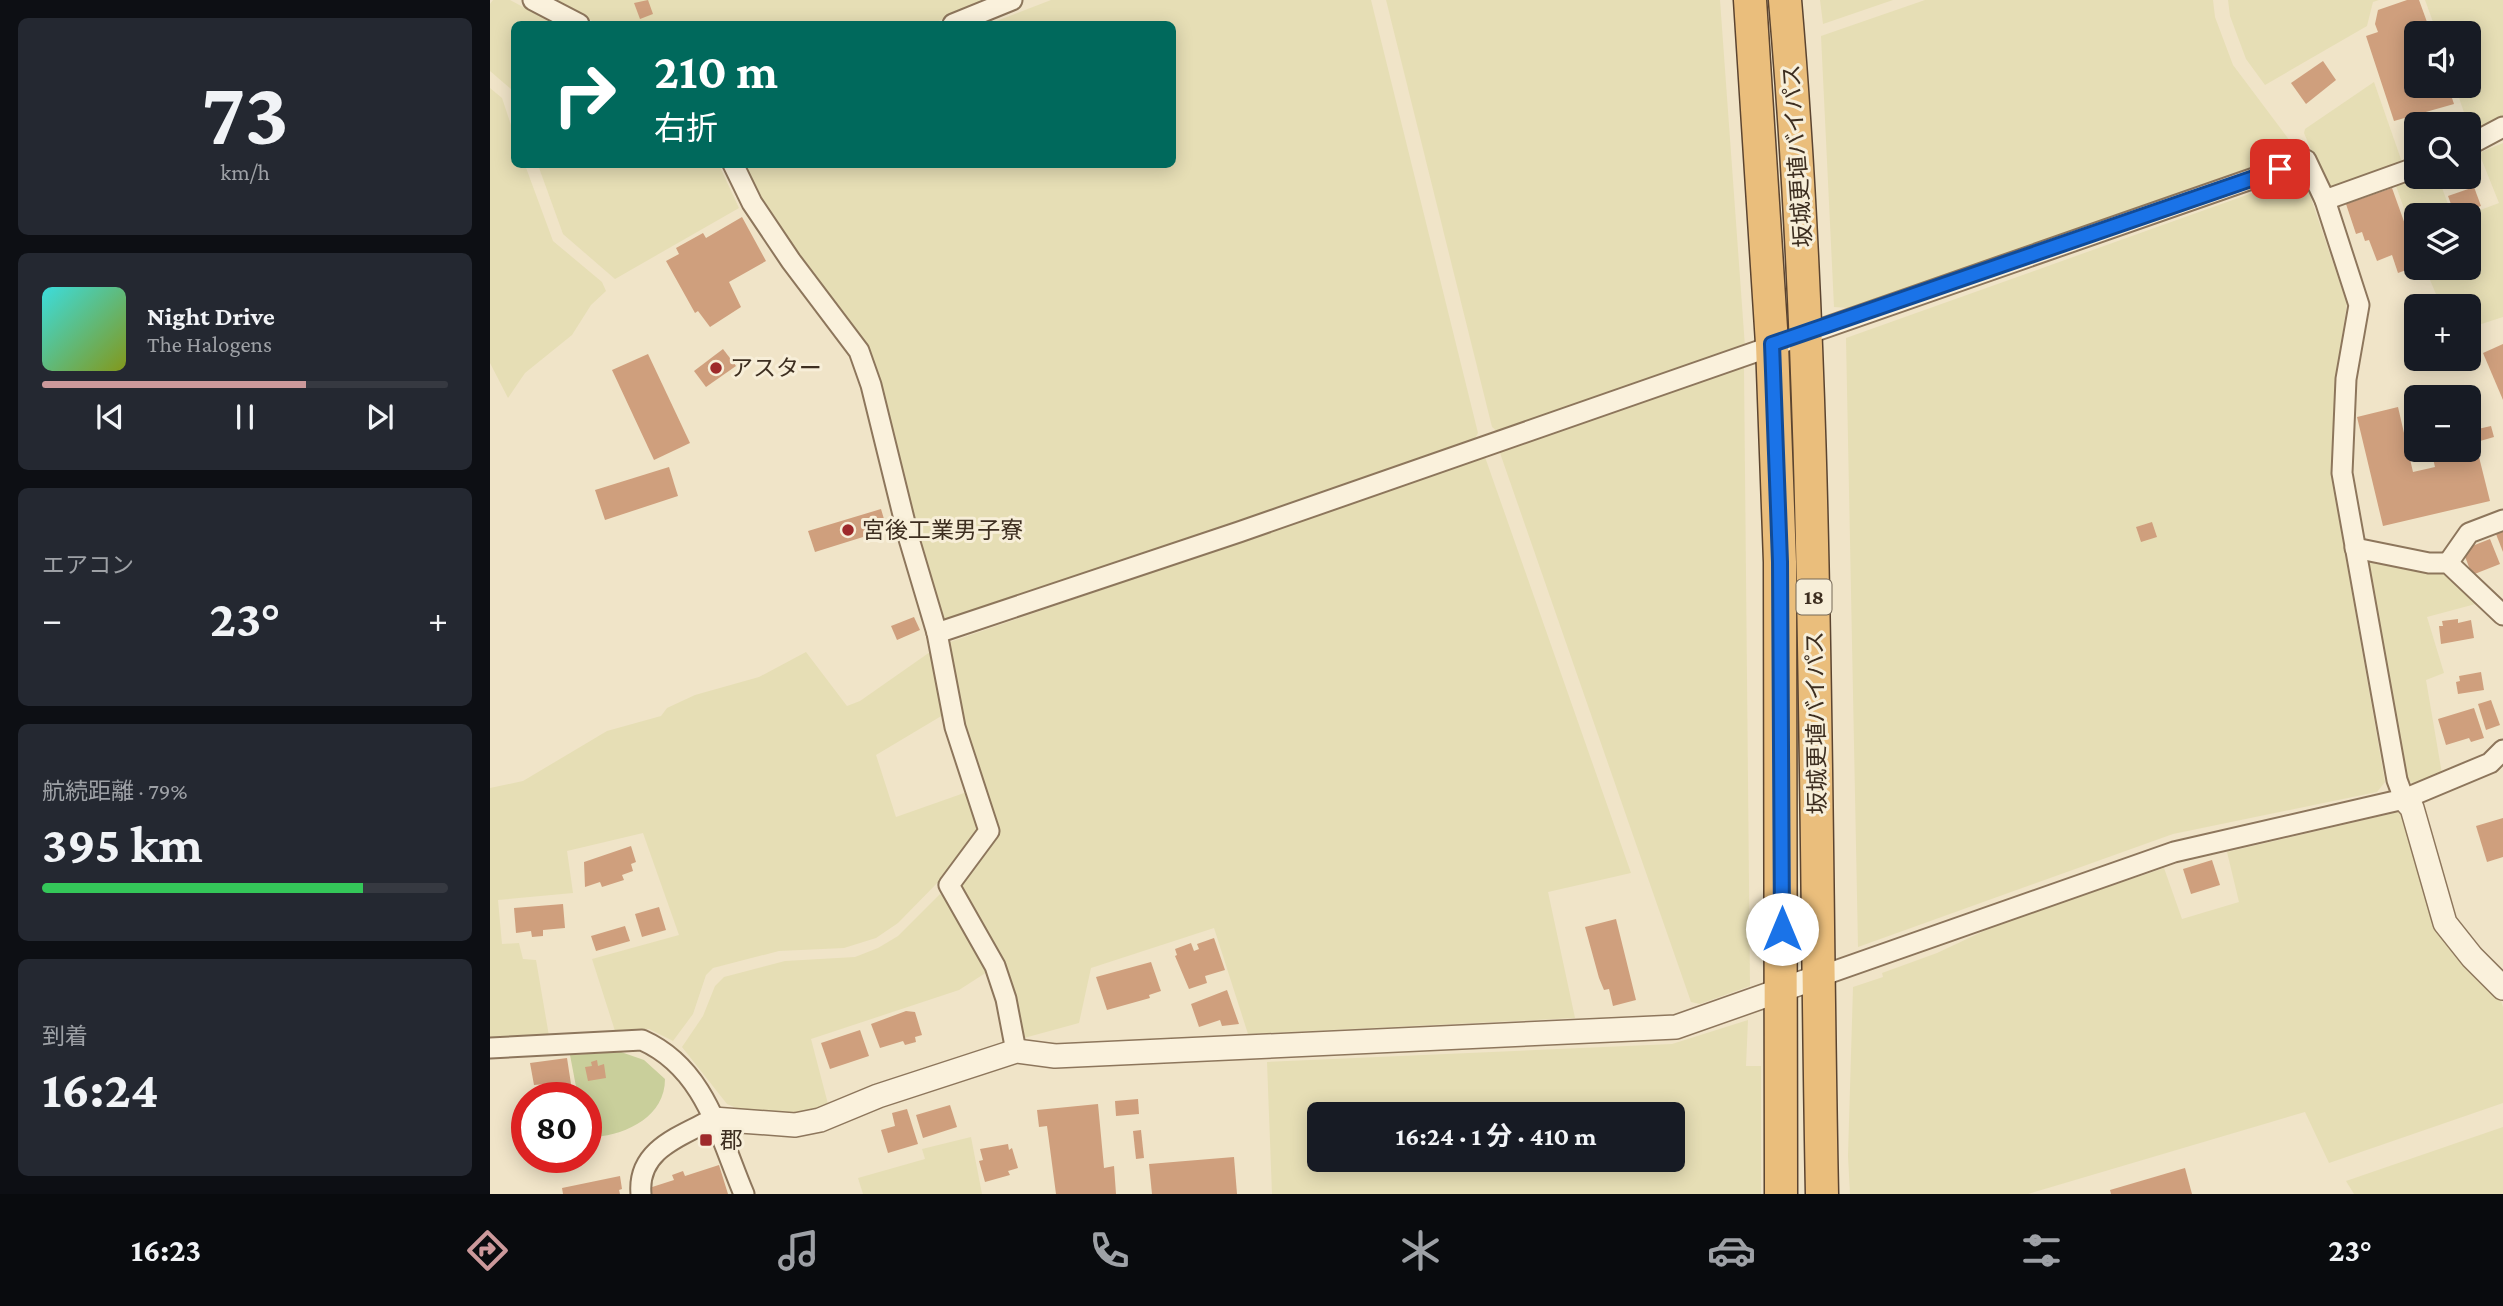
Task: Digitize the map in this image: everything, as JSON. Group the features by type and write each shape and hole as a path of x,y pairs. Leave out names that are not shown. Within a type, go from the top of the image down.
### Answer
{"highway":[{"name":"坂城更埴バイパス","path":"1750,0 1772,344 1780,562 1781,1194"},
{"name":"坂城更埴バイパス","path":"1786,0 1808,334 1818,749 1822,1194"}],"street":[{"path":"533,0 573,21"},
{"path":"960,21 1012,0"},
{"path":"2481,139 2503,127"},
{"path":"937,633 1239,532 2306,160 2325,200 2359,306 2346,379 2342,438 2343,473 2398,780 2404,799 2413,808 2445,923 2472,957 2503,988"},
{"path":"735,168 768,226 859,352 871,385 909,539 937,633 955,727 989,831 949,885 995,965 1006,999 1016,1051"},
{"path":"2325,200 2404,172"},
{"path":"2448,564 2469,533 2503,520"},
{"path":"2355,548 2429,564 2448,564 2503,615"},
{"path":"641,1194 639,1175 646,1162 659,1150 713,1119 795,1125 821,1120 878,1096 1016,1051 1055,1056 1676,1027 2174,852 2404,799 2490,763 2503,750"},
{"path":"490,1048 642,1040 658,1047 685,1068 704,1095 744,1194"}],"shaded area":[{"path":"493,0 510,0 549,21 511,21 511,89 490,71 490,4"},
{"path":"551,0 992,0 939,21 592,21"},
{"path":"1051,0 1371,0 1478,433 1474,441 946,622 940,618 841,316 760,199 744,168 1176,168 1176,21 997,21"},
{"path":"1386,0 1720,0 1745,347 1498,432 1492,427"},
{"path":"1820,0 1893,0 1823,24"},
{"path":"1925,0 2213,0 2215,17 2233,65 2293,145 2292,151 2287,158 1894,296 1849,308 1834,307 1821,36"},
{"path":"2228,0 2379,0 2373,2 2367,26 2265,85 2246,59 2230,16"},
{"path":"2425,0 2503,0 2503,116 2483,132 2481,133 2481,112 2464,112 2459,98 2481,98 2481,21 2433,21"},
{"path":"2374,82 2403,165 2335,190 2325,183 2304,133 2305,129"},
{"path":"490,88 502,98 511,125 511,168 526,168 553,241 602,282 606,291 591,305 572,335 525,373 508,398 490,363"},
{"path":"2503,143 2503,317 2481,324 2481,294 2436,294 2430,280 2481,280 2481,210 2499,203 2481,152"},
{"path":"539,168 720,168 739,208 615,279 563,234"},
{"path":"2303,175 2347,304 2336,376 2331,473 2385,782 2377,792 2173,834 1858,947 1846,338"},
{"path":"2404,183 2404,189 2442,189 2448,203 2404,203 2404,208 2396,186"},
{"path":"1744,367 1750,986 1700,1004 1691,1002 1500,453 1502,449"},
{"path":"1485,457 1631,873 1548,892 1575,1018 1248,1034 1214,928 1091,968 1079,1023 1024,1038 1005,964 964,896 962,885 999,836 962,728 947,643"},
{"path":"2365,556 2454,574 2483,602 2427,617 2444,673 2426,680 2442,774 2416,785 2405,779"},
{"path":"806,652 847,706 860,701 930,652 943,715 876,755 896,817 967,792 978,822 977,831 945,875 898,923 876,938 844,948 779,951 713,968 706,975 693,1014 673,1041 649,1029 615,1031 592,959 679,935 643,833 567,851 573,893 498,900 502,944 519,943 523,959 536,960 549,1036 490,1039 490,788 523,781 607,731 661,716 667,708 695,695 759,677"},
{"path":"2398,812 2405,819 2434,925 2500,998 2503,1007 2503,1103 2329,1163 2305,1112 2028,1194 1850,1194 1848,1156 1853,987 1883,977 1882,973 1937,953 2003,922 2164,868 2182,919 2239,902 2227,852"},
{"path":"940,894 945,897 987,972 959,990 811,1039 828,1104 797,1115 744,1111 727,1104 682,1047 703,1016 715,986 724,977 785,961 855,957 898,936"},
{"path":"1748,1020 1746,1066 1761,1066 1761,1194 1272,1194 1267,1062 1672,1044"},
{"path":"2503,1127 2503,1194 2354,1194 2346,1181"},
{"path":"971,1137 982,1194 863,1194 858,1178 925,1159 922,1149"}],"green space":[{"path":"621,1052 644,1060 665,1079 659,1103 652,1113 632,1127 602,1136 602,1082 575,1082 570,1055"}],"building":[{"path":"648,0 653,14 640,19 634,3"},
{"path":"2407,0 2419,0 2427,21 2404,21 2404,98 2452,98 2454,104 2426,112 2404,112 2404,118 2394,121 2366,36 2378,32 2375,24 2378,10"},
{"path":"2323,61 2336,80 2306,104 2291,83"},
{"path":"2392,188 2404,222 2404,271 2398,273 2392,255 2377,261 2369,240 2365,241 2362,232 2356,234 2346,204"},
{"path":"2475,189 2480,203 2451,203 2448,196"},
{"path":"742,217 766,261 729,282 741,307 710,327 698,311 695,313 666,261 679,254 676,248 703,233 706,238"},
{"path":"2503,344 2503,400 2483,353"},
{"name":"アスター","path":"723,349 736,366 706,387 694,371"},
{"path":"648,354 690,443 654,460 612,370"},
{"path":"2398,407 2404,433 2404,462 2411,462 2413,472 2435,467 2434,462 2480,462 2490,501 2383,526 2357,417"},
{"path":"2491,426 2494,437 2481,441 2481,428"},
{"path":"669,467 678,496 605,520 595,490"},
{"name":"宮後工業男子寮","path":"881,509 887,529 873,534 874,540 865,543 863,537 815,552 808,531"},
{"path":"2152,522 2157,537 2141,542 2136,527"},
{"path":"2503,525 2503,552 2494,529"},
{"path":"2490,539 2500,564 2472,575 2464,554 2467,548"},
{"path":"914,617 920,630 897,640 891,626"},
{"path":"2458,619 2458,623 2471,620 2474,638 2441,644 2439,626 2443,626 2442,621"},
{"path":"2481,672 2484,690 2458,694 2456,682 2460,681 2459,676"},
{"path":"2491,700 2500,725 2486,730 2478,704"},
{"path":"2474,708 2484,738 2471,742 2469,738 2446,745 2438,719"},
{"path":"2503,818 2503,857 2487,862 2476,826"},
{"path":"631,846 636,862 631,864 633,871 622,875 624,880 602,887 600,882 585,887 584,862"},
{"path":"2212,860 2220,885 2191,894 2183,869"},
{"path":"563,904 565,928 543,930 543,936 532,937 531,931 516,933 514,908"},
{"path":"659,907 666,930 642,937 635,914"},
{"path":"1616,919 1636,1000 1613,1006 1609,989 1604,990 1599,978 1585,927"},
{"path":"625,926 630,941 596,951 591,936"},
{"path":"1214,938 1225,970 1205,976 1207,983 1189,989 1175,956 1175,949 1191,943 1194,951 1199,949 1197,944"},
{"path":"1151,962 1161,991 1149,995 1150,998 1107,1010 1096,977"},
{"path":"1227,990 1239,1024 1222,1026 1220,1020 1199,1027 1191,1004"},
{"path":"906,1011 915,1012 922,1035 915,1037 916,1042 905,1045 903,1041 880,1048 871,1024"},
{"path":"860,1030 869,1056 830,1069 821,1043"},
{"path":"567,1058 571,1082 533,1082 530,1063"},
{"path":"597,1060 598,1066 604,1064 606,1078 588,1081 585,1067 592,1066 591,1062"},
{"path":"1138,1099 1139,1114 1116,1116 1115,1101"},
{"path":"1098,1104 1104,1168 1114,1166 1116,1194 1056,1194 1047,1126 1039,1127 1037,1110"},
{"path":"950,1105 957,1127 923,1138 916,1115"},
{"path":"907,1109 918,1144 888,1153 881,1130 895,1126 892,1113"},
{"path":"1141,1130 1144,1158 1136,1159 1133,1131"},
{"path":"1008,1144 1009,1150 1012,1148 1018,1168 1008,1171 1010,1175 985,1182 979,1161 983,1160 980,1149"},
{"path":"1234,1157 1237,1194 1152,1194 1149,1164"},
{"path":"719,1165 728,1194 651,1194 649,1188 674,1180 672,1175 683,1171 685,1176"},
{"path":"2185,1168 2192,1194 2111,1194 2110,1190"},
{"path":"620,1176 620,1194 563,1194 562,1188"}],"place":[{"name":"アスター","path":"716,368"},
{"name":"宮後工業男子寮","path":"848,530"},
{"name":"郡","path":"706,1140"}],"route":[{"path":"1782,929 1780,562 1772,344 1808,334 2280,169"}]}
